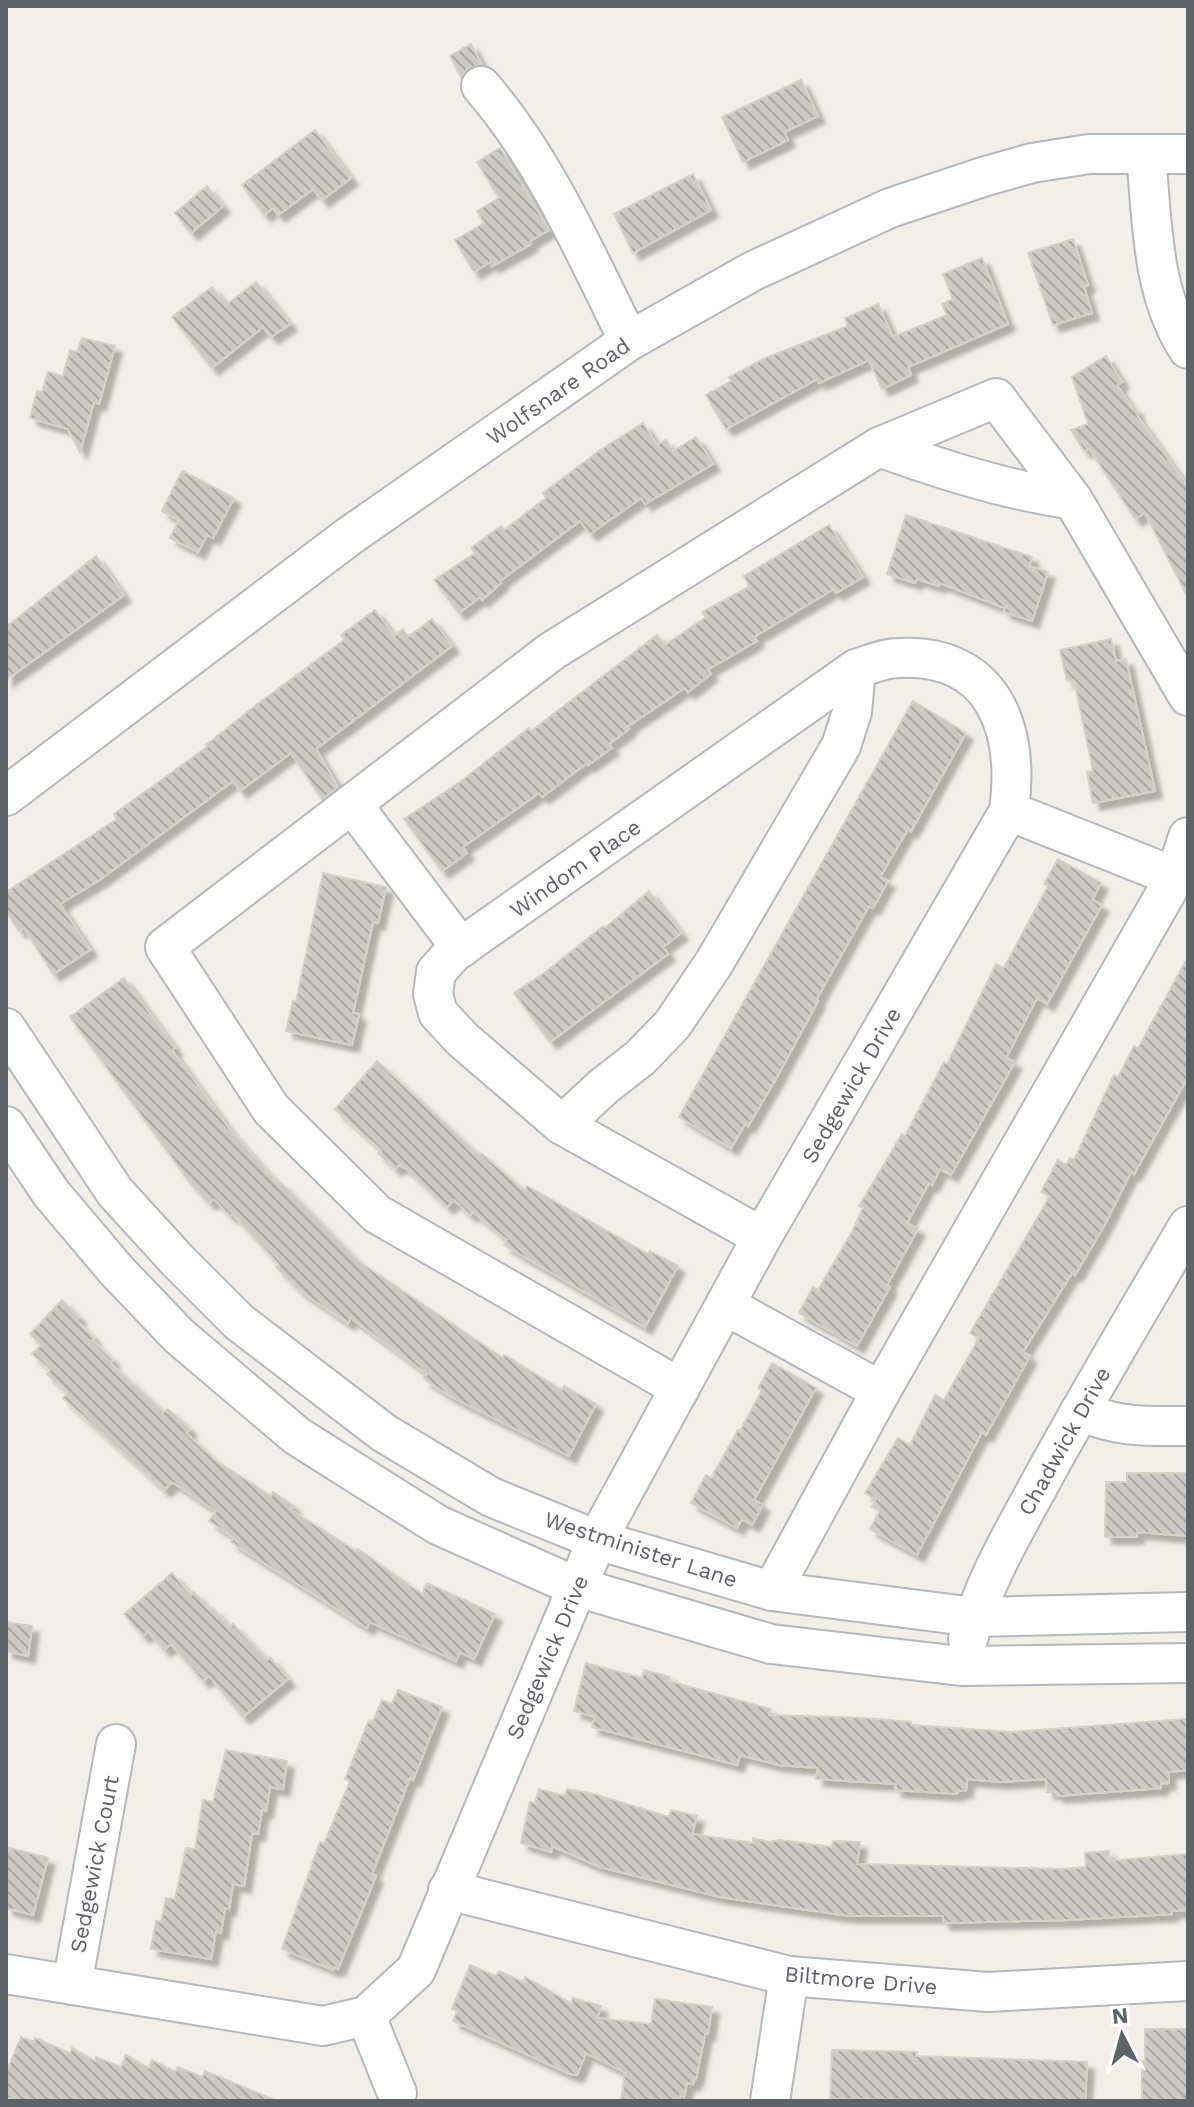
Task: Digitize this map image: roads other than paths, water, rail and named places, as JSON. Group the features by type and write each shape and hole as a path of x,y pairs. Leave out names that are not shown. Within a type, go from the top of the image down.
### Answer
{"street":[{"path":"481,86 516,129 544,176 629,341"},
{"name":"Wolfsnare Road","path":"6,796 348,537 629,341 753,271 890,208 1032,163 1089,154 1188,154"},
{"path":"1146,154 1160,282 1178,334 1188,349"},
{"path":"680,1388 377,1214 271,1109 165,947 552,651 879,447 996,398 1073,500 1188,696"},
{"path":"879,447 953,474 1028,493 1073,500"},
{"name":"Windom Place","path":"762,1237 562,1125 462,1039 438,1013 433,994 436,972 461,948 856,669 895,657 936,660 964,670 981,685 999,711 1009,737 1014,776 1009,811"},
{"path":"562,1125 640,1058 672,1025 714,963 841,746 852,712 856,669"},
{"path":"352,804 461,948"},
{"path":"1009,811 1175,877"},
{"name":"Sedgewick Drive","path":"6,1974 323,2026 366,2016 416,1970 597,1540 762,1237 1009,811"},
{"path":"772,1591 881,1391 1175,877 1188,837"},
{"name":"Westminister Lane","path":"6,1028 115,1192 239,1322 384,1433 491,1497 597,1540 772,1591 974,1617 1188,1612"},
{"path":"6,1126 51,1193 116,1270 179,1336 297,1436 438,1525 577,1587 771,1644 961,1666 1188,1663"},
{"name":"Chadwick Drive","path":"961,1666 974,1617 994,1566 1188,1226"},
{"path":"725,1305 881,1391"},
{"path":"1080,1411 1121,1425 1188,1426"},
{"name":"Sedgewick Court","path":"72,1985 116,1744"},
{"name":"Biltmore Drive","path":"448,1890 789,1976 988,1992 1188,1981"},
{"path":"770,2101 789,1976"},
{"path":"366,2016 397,2093"}]}
